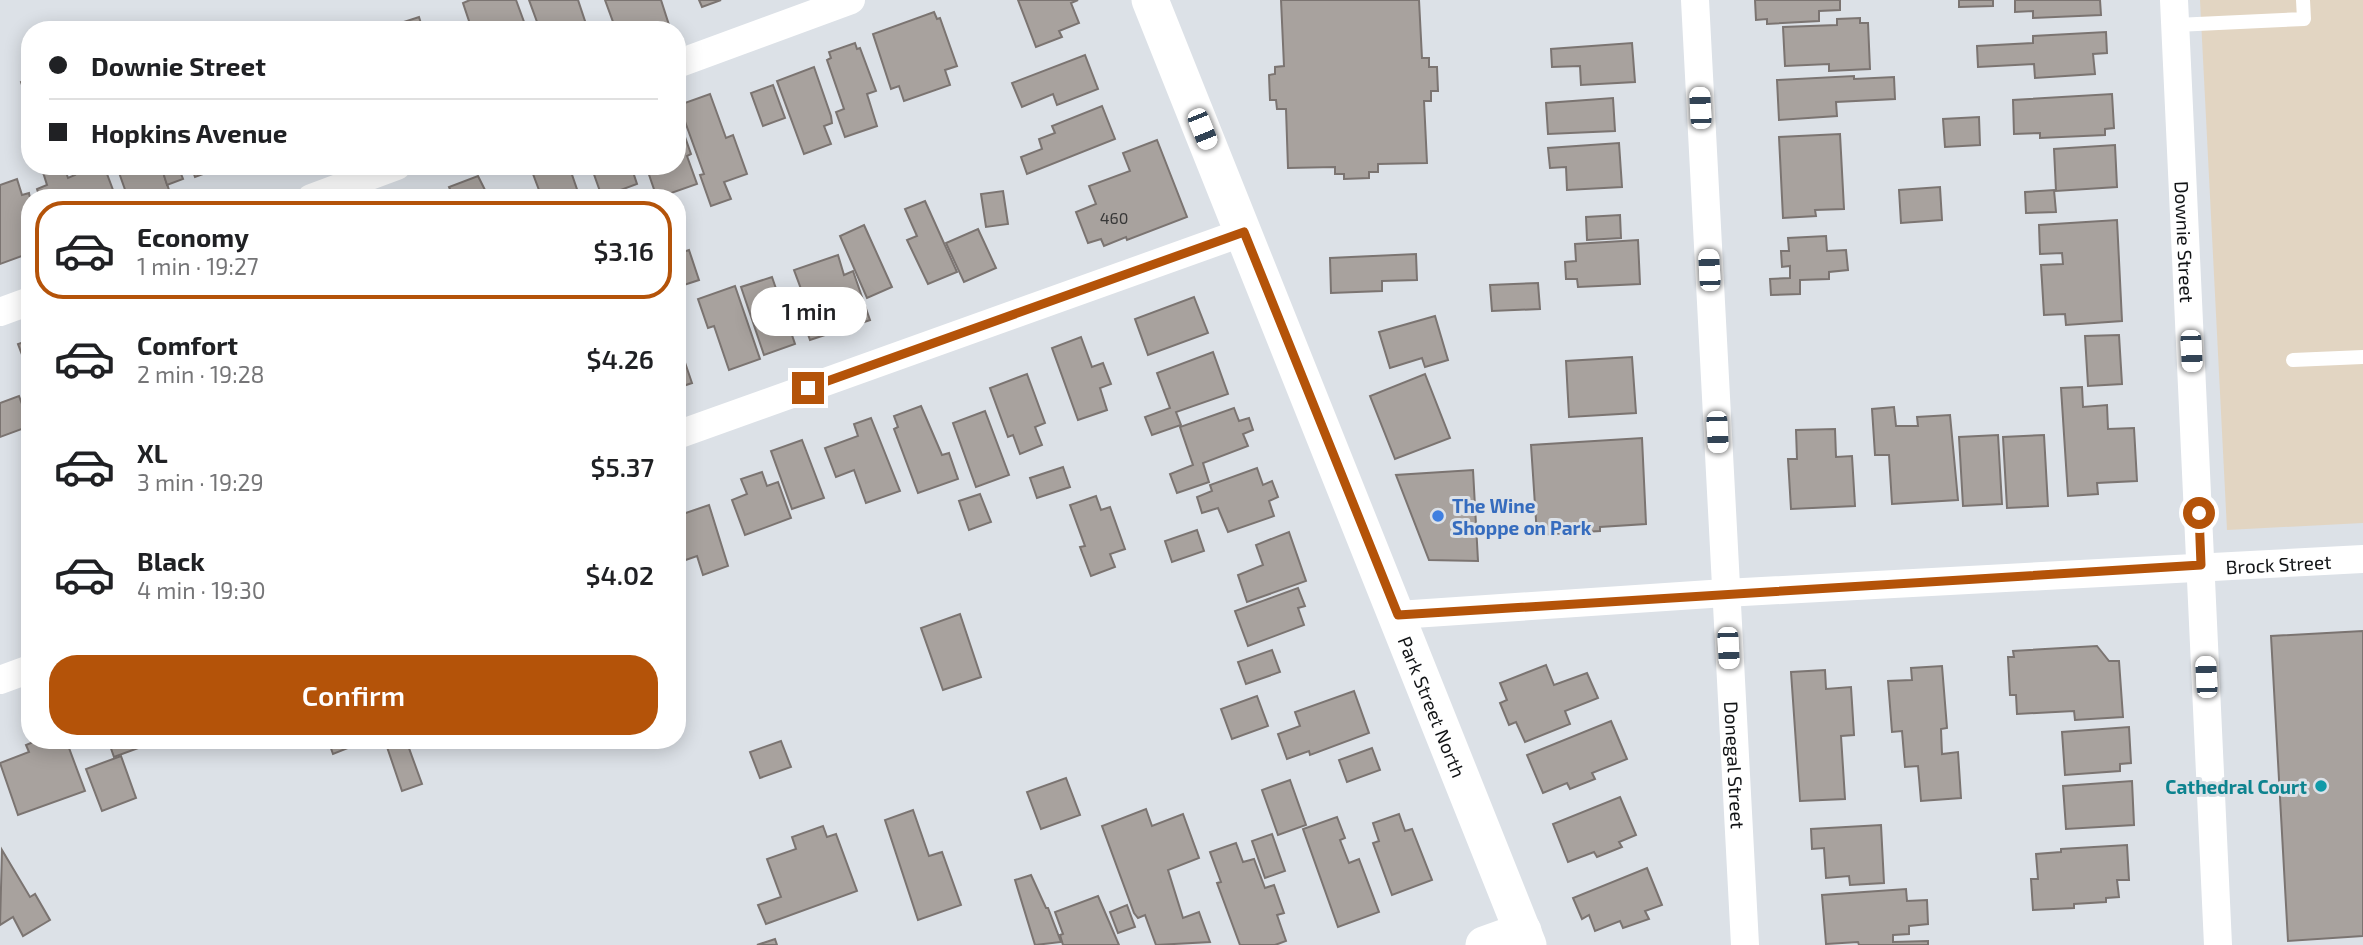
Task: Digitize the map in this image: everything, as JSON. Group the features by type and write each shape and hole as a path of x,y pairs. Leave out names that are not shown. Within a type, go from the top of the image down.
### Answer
{"street":[{"path":"686,61 851,0"},
{"name":"Park Street North","path":"1150,0 1525,938"},
{"name":"Donegal Street","path":"1695,0 1745,945"},
{"name":"Downie Street","path":"2175,13 2218,945"},
{"path":"335,189 373,175"},
{"path":"686,432 1244,232"},
{"path":"0,312 21,304"},
{"name":"Brock Street","path":"1398,615 2201,565 2363,559"},
{"path":"0,680 21,672"},
{"path":"1484,945 1525,938"}],"lane":[{"path":"2175,13 2304,19 2303,0"},
{"path":"2293,360 2363,357"}],"shaded area":[{"path":"2200,0 2363,0 2363,523 2227,530"}],"building":[{"path":"470,0 516,0 524,21 469,21 463,3"},
{"path":"529,0 578,0 585,21 537,21"},
{"path":"605,0 661,0 668,21 613,21"},
{"path":"699,0 721,0 702,7"},
{"path":"1018,0 1078,0 1071,3 1079,23 1059,31 1062,37 1036,47"},
{"path":"1281,0 1419,0 1422,58 1429,58 1429,67 1437,67 1438,91 1431,91 1431,101 1424,101 1427,163 1378,164 1378,172 1369,172 1369,178 1344,179 1344,174 1335,174 1335,167 1288,168 1286,109 1277,109 1276,100 1270,100 1269,75 1275,74 1275,67 1284,66"},
{"path":"1755,0 1840,0 1840,10 1819,11 1819,21 1767,24 1767,19 1756,20"},
{"path":"1959,0 1993,0 1993,6 1959,7"},
{"path":"2015,0 2100,0 2101,15 2033,18 2033,11 2015,12"},
{"path":"934,12 937,19 940,18 957,66 945,70 950,85 904,101 899,86 891,89 873,34"},
{"path":"1860,18 1860,23 1868,23 1870,69 1829,71 1829,64 1785,66 1783,27 1837,25 1837,19"},
{"path":"2106,32 2107,53 2093,54 2095,74 2035,78 2034,64 1978,67 1977,46 2033,43 2033,36"},
{"path":"855,43 857,49 860,48 876,91 867,94 877,126 845,137 836,112 844,109 827,60 831,58 829,52"},
{"path":"1632,43 1635,82 1581,85 1580,66 1552,67 1551,49"},
{"path":"1085,55 1098,89 1057,105 1053,94 1022,107 1012,83"},
{"path":"814,67 831,116 832,123 824,126 831,144 804,154 777,81"},
{"path":"1854,76 1854,79 1894,77 1895,99 1836,102 1837,116 1779,120 1777,80"},
{"path":"773,85 785,118 763,126 751,93"},
{"path":"710,94 726,138 733,135 747,174 724,182 731,199 711,206 700,175 704,174 686,124 686,103"},
{"path":"2112,94 2114,128 2105,129 2105,135 2040,138 2040,133 2014,134 2013,100"},
{"path":"1613,98 1615,131 1548,134 1546,103"},
{"path":"1102,106 1115,139 1027,174 1021,157 1042,149 1039,139 1055,133 1052,126"},
{"path":"1979,117 1980,145 1945,147 1943,119"},
{"path":"1840,134 1844,209 1815,210 1816,216 1783,218 1779,137"},
{"path":"686,140 691,154 687,156 697,184 683,189 654,189 649,175 686,175"},
{"path":"1157,140 1187,217 1127,240 1126,237 1104,246 1101,239 1088,243 1076,212 1096,204 1089,186 1130,171 1123,153"},
{"path":"1619,143 1622,187 1567,190 1566,167 1550,168 1548,148"},
{"path":"2115,145 2117,187 2056,191 2054,149"},
{"path":"44,175 67,175 68,178 75,175 107,175 113,189 37,189 47,185"},
{"path":"120,175 164,175 169,189 125,189"},
{"path":"164,175 181,175 183,179 167,185"},
{"path":"533,175 572,175 577,189 539,189"},
{"path":"594,175 634,175 637,184 624,189 599,189"},
{"path":"478,176 484,189 450,189 449,187"},
{"path":"17,179 21,192 21,256 0,264 0,185"},
{"path":"1940,187 1942,220 1901,223 1899,190"},
{"path":"2054,190 2056,212 2026,213 2025,192"},
{"path":"1003,191 1008,224 986,227 981,194"},
{"path":"925,201 957,272 928,284 907,240 917,236 905,209"},
{"path":"1620,215 1621,238 1587,240 1586,217"},
{"path":"2117,220 2122,321 2066,325 2065,314 2044,315 2041,265 2063,264 2062,253 2040,254 2039,225"},
{"path":"864,225 892,287 867,298 840,236"},
{"path":"978,229 996,268 964,282 946,243"},
{"path":"1826,236 1827,251 1846,250 1848,270 1829,272 1829,279 1800,280 1800,294 1771,295 1770,279 1790,278 1790,266 1782,267 1781,251 1789,251 1788,238"},
{"path":"1638,240 1640,284 1578,287 1577,279 1566,279 1565,262 1576,261 1575,244"},
{"path":"689,250 699,280 686,284 686,251"},
{"path":"1416,254 1417,280 1382,281 1382,291 1331,293 1330,258"},
{"path":"838,255 844,275 853,271 870,320 810,340 793,292 801,289 794,270"},
{"path":"772,277 795,344 764,355 741,287"},
{"path":"1538,283 1540,309 1492,311 1490,285"},
{"path":"735,286 760,359 729,370 714,326 708,328 698,299"},
{"path":"1194,297 1208,333 1148,355 1135,319"},
{"path":"1435,316 1448,360 1425,367 1422,358 1390,368 1379,332"},
{"path":"2119,335 2122,384 2088,386 2085,336"},
{"path":"1081,337 1092,367 1103,363 1111,384 1100,388 1107,410 1078,420 1052,348"},
{"path":"1213,352 1228,394 1176,412 1181,425 1152,435 1145,417 1170,408 1157,373"},
{"path":"1632,357 1636,413 1569,417 1566,361"},
{"path":"686,365 692,383 686,385"},
{"path":"1027,374 1045,423 1035,427 1042,445 1020,454 1013,435 1008,437 990,388"},
{"path":"1425,374 1450,438 1395,459 1370,396"},
{"path":"2082,387 2083,407 2107,405 2108,429 2134,428 2137,481 2097,483 2098,494 2068,496 2061,388"},
{"path":"19,396 21,401 21,429 0,437 0,403"},
{"path":"921,406 942,455 949,453 958,479 918,493 894,429 898,427 894,416"},
{"path":"1894,407 1896,426 1918,426 1917,417 1950,415 1958,500 1892,504 1889,455 1875,455 1872,409"},
{"path":"1234,408 1239,421 1249,418 1253,430 1243,434 1248,446 1203,463 1209,482 1177,493 1170,474 1193,465 1180,427"},
{"path":"985,411 1009,475 976,487 953,423"},
{"path":"871,418 900,491 866,503 854,470 836,477 825,448 858,436 854,424"},
{"path":"1835,429 1836,457 1852,456 1855,506 1791,509 1788,459 1797,459 1796,430"},
{"path":"1998,435 2002,504 1963,506 1959,437"},
{"path":"2044,435 2048,506 2007,508 2003,437"},
{"path":"1642,438 1646,524 1600,527 1600,531 1537,535 1531,445"},
{"path":"802,440 824,498 792,509 771,451"},
{"path":"1063,467 1070,487 1037,498 1030,478"},
{"path":"1257,468 1263,485 1272,481 1278,497 1269,501 1274,516 1228,532 1218,508 1202,513 1197,497 1212,491 1210,485"},
{"path":"1473,470 1478,561 1429,560 1396,475"},
{"path":"762,472 767,486 778,482 791,518 745,535 732,500 747,494 741,479"},
{"path":"980,494 991,522 969,530 959,501"},
{"path":"1096,496 1101,510 1110,507 1125,549 1110,554 1115,567 1091,576 1080,547 1085,546 1070,505"},
{"path":"709,505 728,566 703,575 697,556 686,560 686,513"},
{"path":"1197,530 1204,551 1172,562 1165,541"},
{"path":"1289,532 1306,581 1247,602 1238,575 1263,565 1256,545"},
{"path":"1298,588 1305,606 1298,608 1304,625 1248,646 1235,611"},
{"path":"960,614 981,677 943,690 921,628"},
{"name":"Cathedral Court","path":"2363,631 2363,936 2288,941 2271,636"},
{"path":"2097,646 2109,661 2119,661 2123,717 2075,720 2074,711 2017,714 2016,695 2010,695 2008,657 2014,657 2013,651"},
{"path":"1272,650 1280,672 1246,684 1238,662"},
{"path":"1546,665 1554,685 1587,673 1598,698 1565,711 1570,724 1525,742 1516,722 1509,725 1500,703 1507,700 1500,683"},
{"path":"1942,666 1947,728 1941,729 1942,754 1958,752 1961,798 1921,801 1918,766 1905,767 1902,731 1892,732 1888,681 1912,680 1911,668"},
{"path":"1825,670 1826,689 1851,687 1854,735 1841,736 1845,799 1800,801 1791,672"},
{"path":"1354,691 1369,733 1310,755 1309,751 1287,759 1278,734 1300,726 1295,712"},
{"path":"1257,696 1268,726 1232,739 1221,709"},
{"path":"1611,721 1627,759 1592,773 1595,779 1570,789 1567,783 1543,793 1527,755"},
{"path":"2129,727 2131,763 2120,764 2120,771 2065,775 2062,732"},
{"path":"781,741 791,767 760,778 750,752"},
{"path":"1372,748 1380,770 1347,782 1339,760"},
{"path":"28,749 69,749 85,791 18,815 0,763 29,752"},
{"path":"111,749 136,749 114,757"},
{"path":"331,749 346,749 333,754"},
{"path":"388,749 409,749 422,784 402,791"},
{"path":"121,756 136,798 102,811 86,769"},
{"path":"1066,778 1080,815 1041,829 1027,792"},
{"path":"1290,780 1306,825 1278,835 1262,790"},
{"path":"2132,781 2134,825 2066,829 2063,786"},
{"path":"1620,797 1636,835 1619,842 1622,847 1597,857 1594,852 1568,862 1553,824"},
{"path":"1146,809 1152,826 1183,814 1199,858 1168,870 1183,918 1199,912 1210,942 1156,945 1145,915 1138,918 1134,913 1102,826"},
{"path":"913,810 929,856 942,852 961,905 918,920 885,820"},
{"path":"1399,814 1405,831 1412,829 1432,880 1392,895 1373,843 1379,841 1373,823"},
{"path":"1337,817 1345,838 1340,840 1349,863 1359,859 1379,912 1338,927 1303,829"},
{"path":"1881,825 1884,883 1850,885 1849,876 1826,878 1824,848 1812,849 1811,829"},
{"path":"823,826 827,837 836,834 857,891 766,924 758,905 781,897 767,859 796,849 792,837"},
{"path":"1272,834 1285,871 1265,878 1252,841"},
{"path":"1236,843 1243,862 1254,859 1265,888 1274,885 1284,913 1277,915 1286,941 1275,945 1240,945 1217,883 1221,882 1210,852"},
{"path":"2127,845 2129,880 2117,880 2119,897 2106,898 2106,902 2074,904 2074,908 2033,910 2031,879 2038,879 2036,854 2061,852 2061,849"},
{"path":"2,850 30,897 35,894 50,920 23,936 13,917 0,925"},
{"path":"1647,868 1662,905 1645,911 1649,919 1623,928 1620,921 1595,931 1589,915 1582,919 1573,898"},
{"path":"1031,875 1061,942 1035,945 1015,880"},
{"path":"1906,889 1907,901 1927,900 1928,924 1909,926 1909,934 1893,935 1893,942 1928,941 1928,945 1859,945 1858,942 1826,944 1822,895"},
{"path":"1098,896 1119,945 1063,945 1060,935 1063,934 1055,912"},
{"path":"1127,905 1135,927 1118,933 1110,912"},
{"path":"775,939 777,945 757,945"}],"place":[{"name":"The Wine Shoppe on Park","path":"1438,516"},
{"name":"Cathedral Court","path":"2321,786"}],"route":[{"path":"808,388 1244,232 1398,615 1444,610 2201,565 2199,513"}]}
